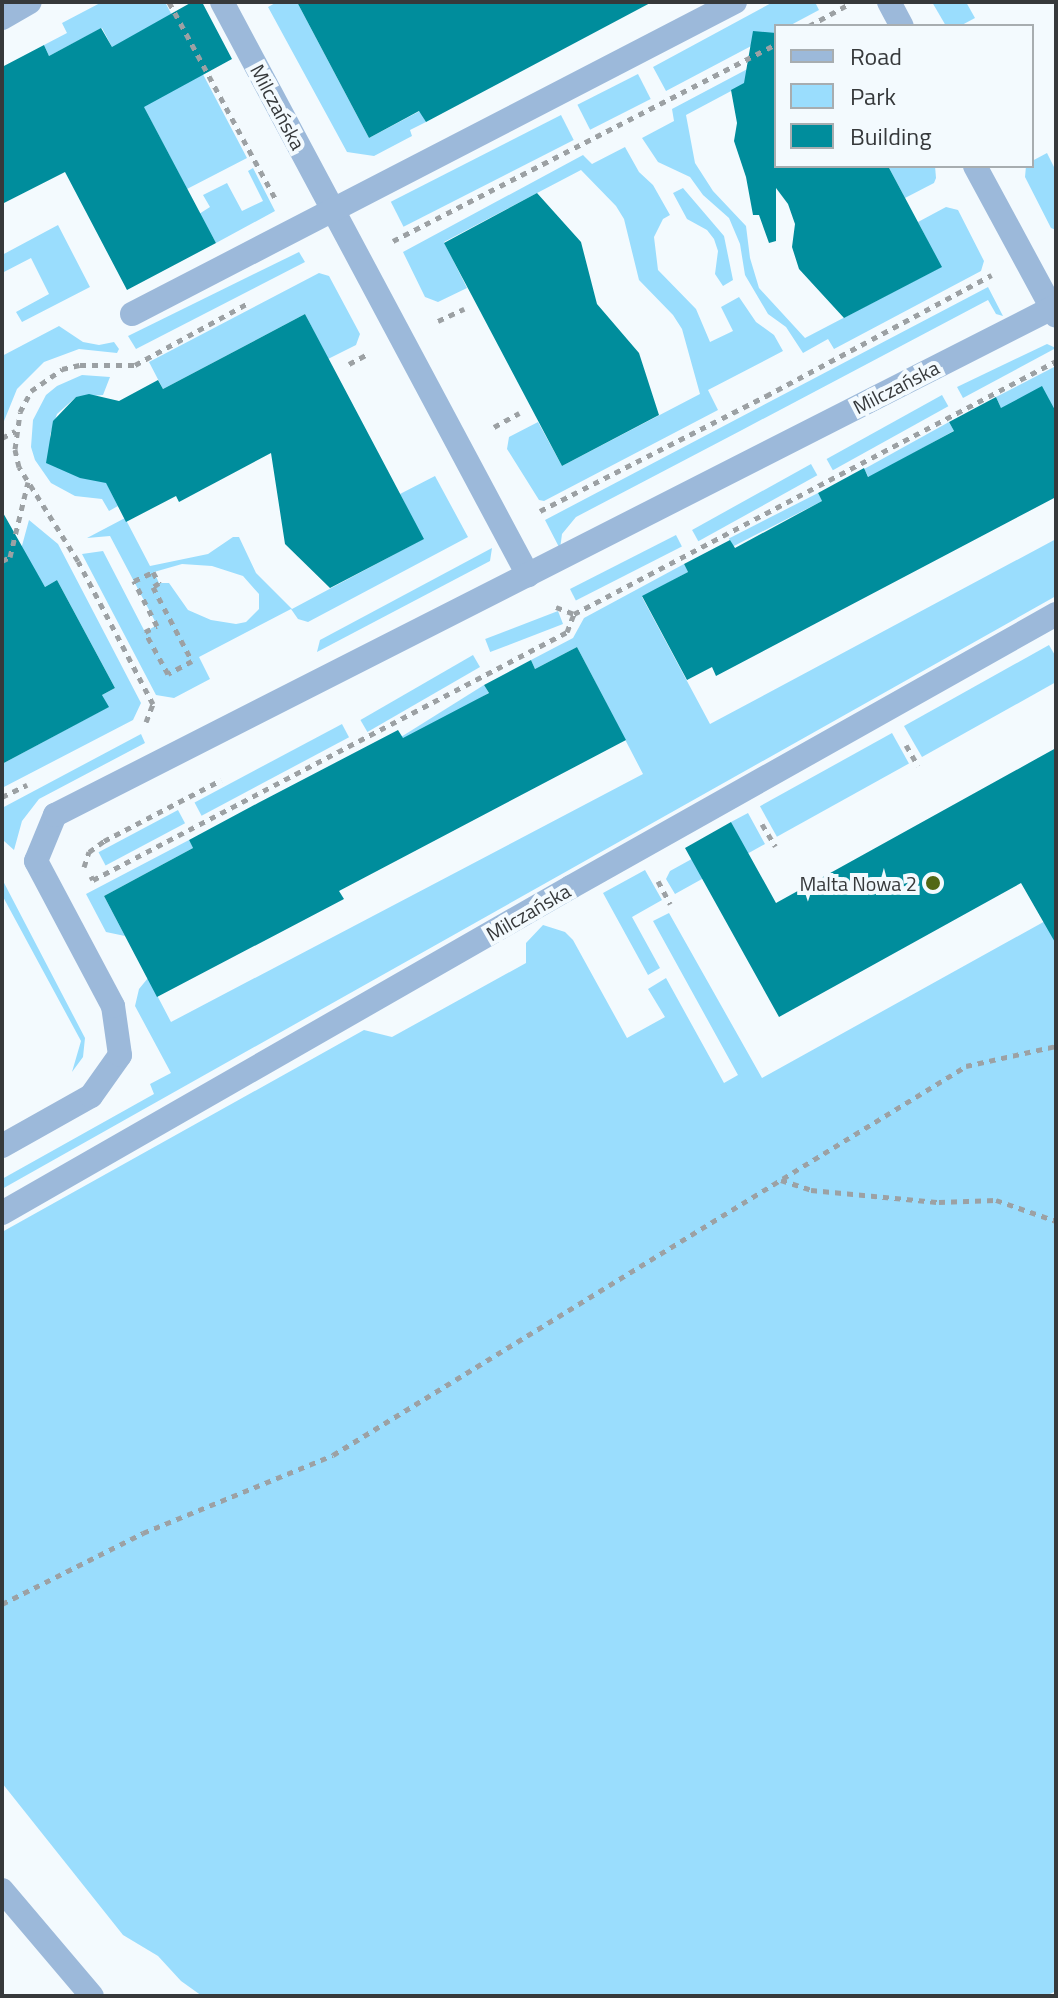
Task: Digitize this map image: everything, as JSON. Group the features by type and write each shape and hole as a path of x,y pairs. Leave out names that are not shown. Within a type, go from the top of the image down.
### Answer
{"street":[{"path":"2,18 30,2"},
{"name":"Milczańska","path":"222,2 528,575"},
{"path":"132,314 735,2"},
{"path":"889,2 901,24"},
{"name":"Milczańska","path":"2,1146 91,1096 120,1055 113,1006 36,861 55,815 1054,310 976,168"},
{"name":"Milczańska","path":"2,1213 1056,614"},
{"path":"2,1890 92,1996"}],"path":[{"path":"813,24 853,2"},
{"path":"396,254 391,242 774,45"},
{"path":"535,513 766,396 1023,257"},
{"path":"145,725 153,704 78,561 19,467 16,430 20,412 31,391 62,369 80,365 135,365 259,297"},
{"path":"429,316 435,322 464,309"},
{"path":"85,867 93,880 567,632 574,614 1056,361"},
{"path":"495,436 494,427 519,413"},
{"path":"2,438 16,430"},
{"path":"2,561 10,557 29,481"},
{"path":"153,572 159,583 153,587 192,661 168,674 145,632 157,626 134,581 153,572"},
{"path":"908,748 918,766"},
{"path":"764,827 775,846"},
{"path":"2,1604 143,1533 333,1455 966,1066 1056,1046"},
{"path":"780,1179 811,1190 939,1202 996,1200 1056,1221"}],"green space":[{"path":"102,2 165,2 247,158 187,189 102,28 49,56 44,45 67,33 62,23"},
{"path":"277,2 297,2 369,138 420,111 426,122 410,130 412,136 374,156 347,152 268,7"},
{"path":"773,2 815,2 819,10 793,24 774,24 774,34 666,91 653,67"},
{"path":"932,2 966,2 975,18 964,24 945,24"},
{"path":"774,55 774,68 686,115 695,163 713,191 746,226 750,258 759,288 805,338 941,267 918,222 946,207 958,210 984,261 981,271 834,349 828,339 803,353 786,327 768,314 745,275 740,244 729,218 703,195 690,177 658,162 642,138 674,121 672,109"},
{"path":"638,74 651,99 590,130 577,105"},
{"path":"561,115 574,140 404,227 391,202"},
{"path":"625,147 670,215 663,219 654,237 658,270 696,309 710,342 733,331 721,307 739,297 756,322 774,335 783,351 708,390 718,410 544,501 539,500 507,449 509,437 538,422 562,466 700,394 682,329 673,315 639,280 624,219 616,206 581,170 444,242 467,288 438,302 425,297 403,252 583,155 592,164"},
{"path":"1047,153 1056,171 1056,230 1051,228 1025,177 1026,168 1034,168 1034,160"},
{"path":"253,168 275,211 216,243 199,214 210,207 203,195 227,183 242,211 263,201 248,171"},
{"path":"889,168 935,168 934,183 905,198"},
{"path":"683,188 724,236 733,280 723,286 715,274 718,251 714,239 707,230 687,219 673,193"},
{"path":"58,225 90,287 22,322 16,312 49,294 31,258 2,273 2,255"},
{"path":"299,252 305,262 136,349 128,336"},
{"path":"319,273 329,276 360,334 356,345 328,359 305,314 163,389 149,362"},
{"path":"988,287 1003,316 996,314 988,300 576,517 562,534 560,549 545,520"},
{"path":"59,326 83,342 99,345 114,342 119,349 117,353 79,349 44,362 17,389 2,426 2,356"},
{"path":"1047,344 1056,348 963,398 957,387"},
{"path":"1056,366 1056,412 1001,408 996,397"},
{"path":"82,375 110,377 103,395 76,397 57,414 50,435 53,454 104,478 118,506 109,511 102,499 75,496 51,483 35,460 31,447 33,420 46,395 57,386"},
{"path":"942,395 948,406 833,470 827,459"},
{"path":"949,422 954,431 869,478 864,469"},
{"path":"811,464 817,475 698,541 692,530"},
{"path":"435,476 468,537 308,622 298,619 291,609 199,657 210,679 174,698 156,695 82,554 103,551 145,632 157,625 110,536 87,538 125,518 150,566 208,554 233,537 239,537 256,573 292,609 423,539 400,494","holes":["182,564 212,566 243,576 259,594 259,609 246,622 236,624 211,620 188,610 169,583 159,583 154,572"]},
{"path":"818,493 822,501 733,546 729,538"},
{"path":"29,520 58,544 141,703 133,720 2,788 2,764 108,707 102,695 115,688 57,580 45,587 37,574 14,575"},
{"path":"676,535 682,547 576,601 570,589"},
{"path":"1056,539 1056,596 2,1189 2,1179 154,1094 150,1084 171,1073 135,1006 139,989 148,978 171,1022 643,774 577,647 535,669 531,660 573,638 584,618 684,564 688,572 642,597 710,724"},
{"path":"492,548 490,561 317,652 320,640"},
{"path":"558,611 563,624 490,652 485,639"},
{"path":"1049,645 1056,657 1056,682 922,757 904,726"},
{"path":"473,655 480,667 367,732 360,720"},
{"path":"484,685 489,693 407,744 402,736"},
{"path":"342,724 349,737 202,816 195,802"},
{"path":"892,733 909,764 777,837 760,806"},
{"path":"141,734 145,743 39,799 22,821 14,850 4,841 2,808"},
{"path":"178,810 185,823 106,865 99,852"},
{"path":"748,813 765,844 675,894 666,879 670,871 737,834 731,822"},
{"path":"189,840 193,848 104,896 125,936 106,932 86,894"},
{"path":"645,870 662,900 632,917 660,968 648,975 603,893"},
{"path":"2,879 85,1038 83,1057 72,1072 81,1041 2,895"},
{"path":"669,913 762,1078 1056,915 1056,1991 1046,1996 202,1996 181,1981 158,1956 123,1935 2,1783 2,1232 364,1030 392,1037 526,963 526,943 543,925 565,932 573,940 627,1038 665,1017 648,989 666,978 724,1083 738,1075 653,921"}],"building":[{"path":"192,2 202,2 232,59 144,107 216,243 127,290 65,172 2,204 2,67 44,45 49,56 101,28 112,47"},
{"path":"297,2 652,2 426,122 419,111 369,138"},
{"path":"753,31 774,33 774,168 889,168 942,267 844,318 799,269 792,247 795,224 788,204 776,188 776,241 769,243 759,215 753,215 746,177 734,141 737,123 731,90 744,83"},
{"path":"537,193 581,242 597,304 639,353 659,415 562,466 444,243"},
{"path":"305,314 424,539 330,588 285,544 271,453 179,502 176,496 126,522 106,483 80,478 46,463 53,421 76,397 89,394 119,401 158,380 163,389"},
{"path":"1042,386 1056,412 1056,497 716,676 712,667 687,680 642,596 688,572 684,564 730,540 735,548 822,501 818,493 864,468 868,477 954,431 949,422 996,397 1001,408"},
{"path":"2,511 45,587 57,580 115,688 102,695 109,707 2,764"},
{"path":"577,647 626,740 339,891 344,899 157,997 104,896 193,848 189,840 258,803 398,730 403,738 489,693 484,685 531,660 535,669"},
{"name":"Malta Nowa 2","path":"1056,748 1056,944 1021,883 779,1017 685,848 731,822 776,903"}],"place":[{"name":"Malta Nowa 2","path":"933,883"}]}
